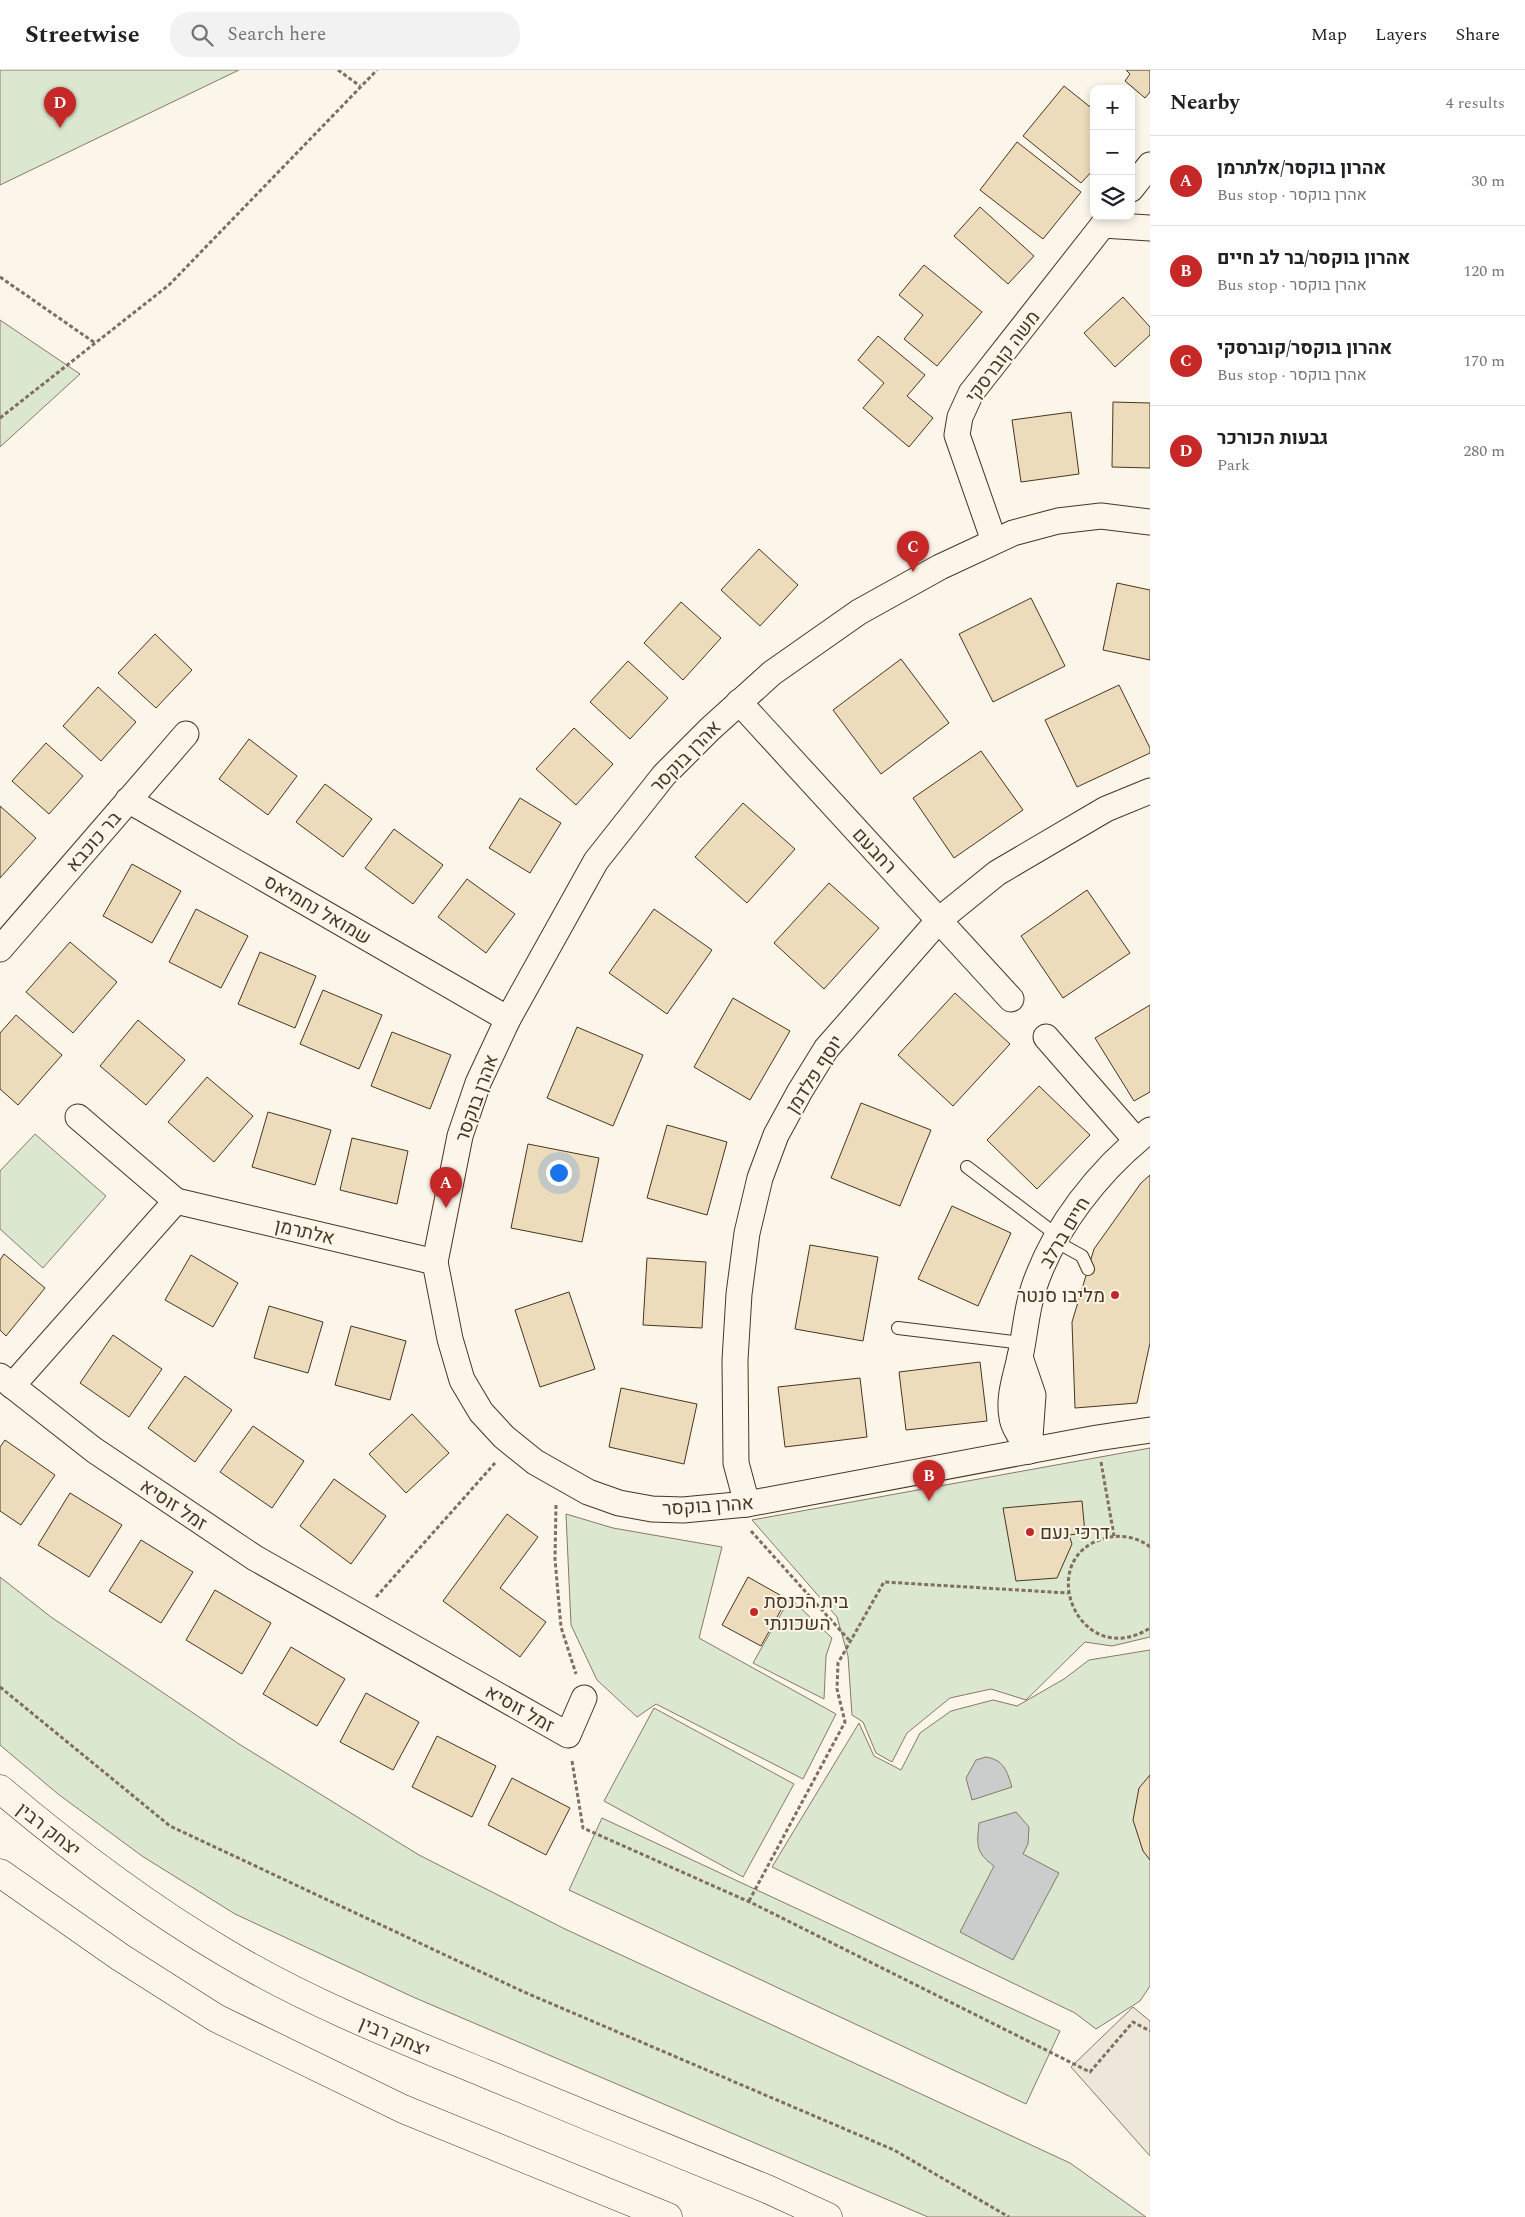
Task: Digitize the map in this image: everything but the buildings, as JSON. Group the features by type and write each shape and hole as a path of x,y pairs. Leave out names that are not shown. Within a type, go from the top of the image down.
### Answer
{"main road":[{"name":"יצחק רבין","path":"0,1789 58,1838 142,1899 226,1953 301,1994 376,2029 758,2186 828,2217"},
{"path":"0,1873 120,1958 216,2018 403,2109 668,2217"}],"street":[{"path":"1135,184 1150,165"},
{"path":"1106,221 1150,228"},
{"name":"משה קוברסקי","path":"994,542 957,435 960,417 971,393 1106,221"},
{"name":"אהרן בוקסר","path":"1150,522 1100,516 1058,521 1013,533 940,567 859,612 772,673 739,702 664,775 596,861 508,1019 478,1083 460,1136 435,1262 450,1339 462,1380 481,1412 512,1444 535,1462 588,1492 620,1502 652,1509 684,1510 738,1505 1097,1438 1150,1430"},
{"name":"רחבעם","path":"739,702 1011,999"},
{"name":"בר כוכבא","path":"0,949 186,734"},
{"name":"יוסף פלדמן","path":"738,1505 735,1360 747,1233 760,1178 776,1135 800,1091 826,1049 939,920 996,874 1106,808 1150,791"},
{"name":"שמואל נחמיאס","path":"128,800 508,1019"},
{"path":"1046,1037 1143,1135"},
{"name":"אלתרמן","path":"78,1116 176,1200 435,1262"},
{"name":"חיים ברלב","path":"1029,1451 1012,1418 1014,1380 1033,1292 1044,1259 1098,1179 1143,1135"},
{"path":"6,1381 176,1200"},
{"name":"זמל זוסיא","path":"6,1381 94,1450 255,1558 568,1735 584,1698"}],"lane":[{"path":"967,1167 1057,1239 1082,1256 1088,1269"},
{"path":"898,1328 1021,1350"}],"path":[{"path":"338,70 360,86"},
{"path":"0,418 169,285 377,70"},
{"path":"0,277 95,343"},
{"path":"1097,1438 1114,1536"},
{"path":"359,1616 512,1444"},
{"path":"557,1476 555,1559 561,1627 584,1698"},
{"path":"738,1505 849,1640"},
{"path":"1150,1546 1131,1537 1114,1536 1099,1540 1085,1548 1075,1561 1069,1576 1068,1592 1072,1608 1081,1622 1094,1632 1109,1638 1125,1638 1140,1634 1150,1628"},
{"path":"749,1901 845,1722 837,1689 838,1664 849,1640 884,1582 1068,1592"},
{"path":"0,1687 170,1826 524,1992 894,2150 1009,2217"},
{"path":"568,1735 583,1828 749,1901 1090,2072 1133,2022 1150,2030"}],"green space":[{"path":"0,70 239,70 0,185"},
{"path":"0,320 80,374 0,447"},
{"path":"35,1134 106,1196 43,1268 0,1229 0,1171"},
{"path":"1150,1448 1150,1637 1112,1646 1085,1642 1026,1700 991,1689 950,1698 907,1733 892,1762 876,1753 863,1722 852,1715 848,1656 837,1617 752,1520"},
{"path":"566,1514 613,1528 722,1547 699,1638 836,1714 803,1779 656,1704 637,1717 597,1680 571,1625"},
{"path":"0,1577 51,1617 239,1744 419,1855 565,1929 1070,2163 1146,2217 928,2217 413,1997 235,1914 142,1856 58,1794 0,1745"},
{"path":"790,1598 832,1638 826,1656 824,1699 753,1663"},
{"path":"1150,1650 1150,1986 1140,2001 1096,2029 1075,2013 772,1867 859,1723 874,1756 901,1770 920,1733 951,1711 993,1700 1017,1706 1064,1679 1089,1660"},
{"path":"654,1708 794,1784 743,1877 604,1801"},
{"path":"602,1818 1060,2031 1026,2104 569,1890"}],"shaded area":[{"path":"986,1757 992,1758 1004,1767 1012,1787 972,1800 966,1778 976,1760"},
{"path":"1016,1812 1029,1827 1028,1844 1023,1854 1059,1873 1013,1960 960,1932 994,1866 980,1852 978,1843 979,1823"},
{"path":"1133,2007 1150,2021 1150,2156 1071,2067"}],"place":[{"name":"גבעות הכורכר","path":"60,128"},
{"name":"אהרון בוקסר/קוברסקי","path":"913,572"},
{"name":"אהרון בוקסר/אלתרמן","path":"446,1208"},
{"name":"מליבו סנטר","path":"1115,1295"},
{"name":"אהרון בוקסר/בר לב חיים","path":"929,1501"},
{"name":"דרכי נעם","path":"1030,1532"},
{"name":"בית הכנסת השכונתי","path":"754,1612"}]}
